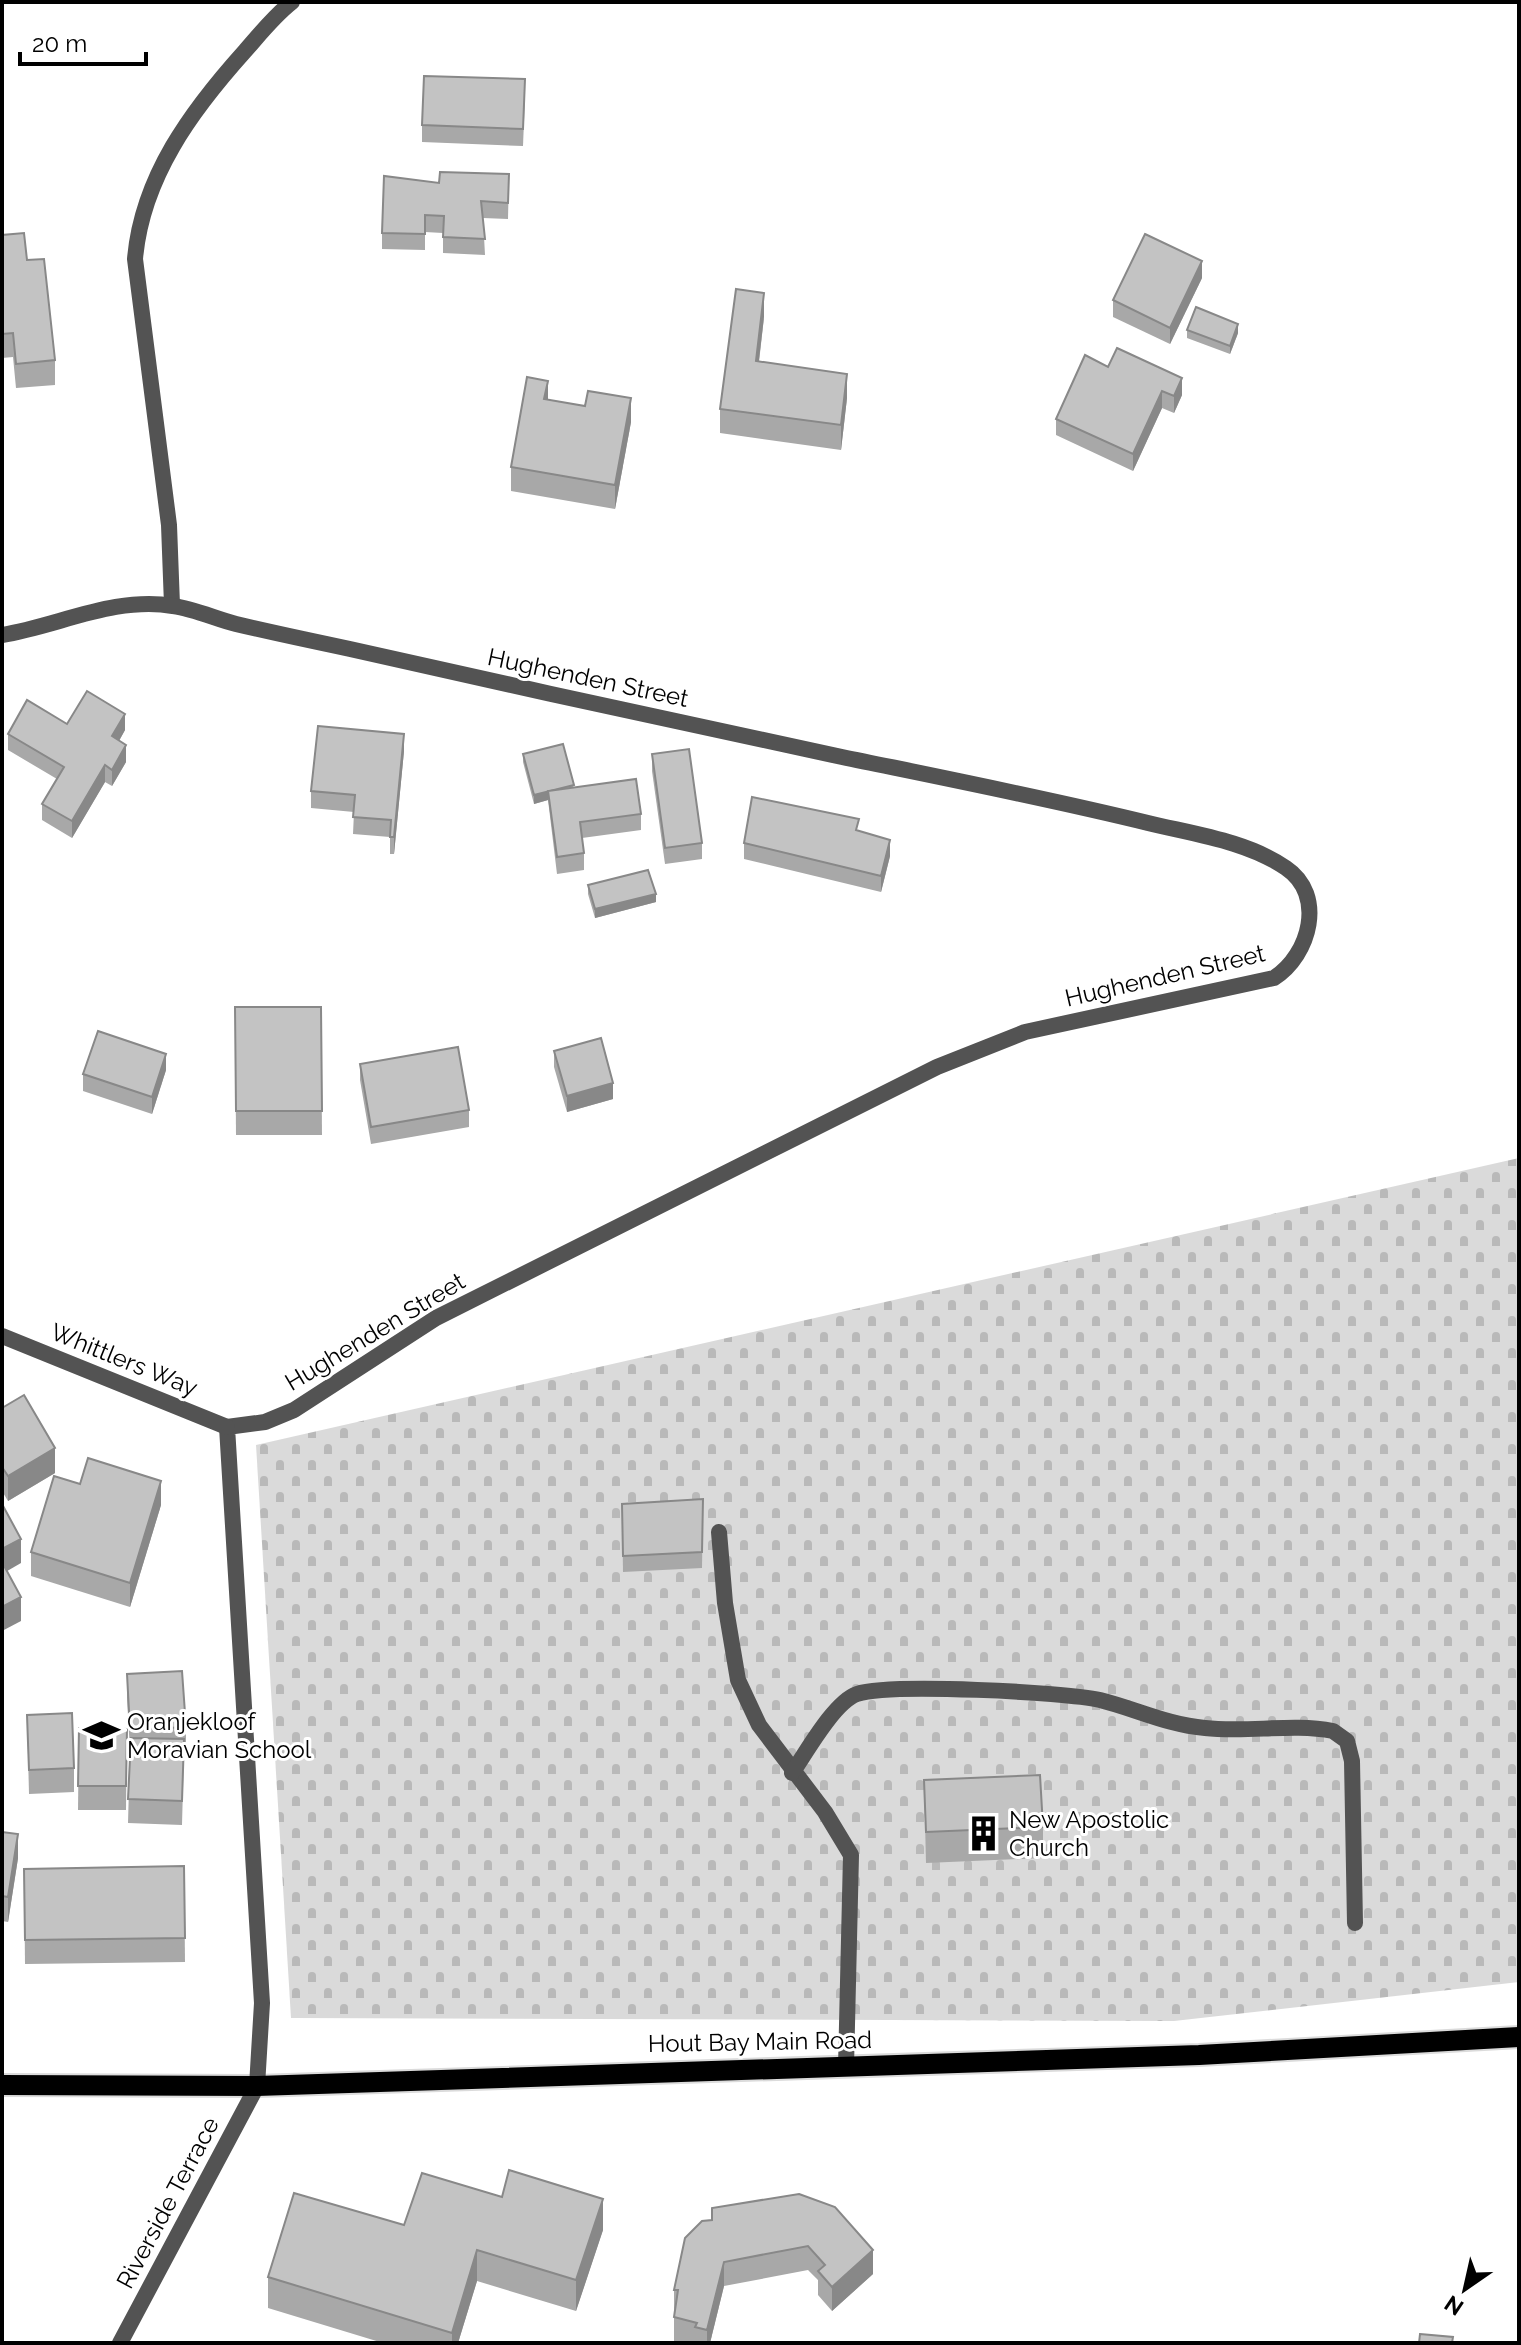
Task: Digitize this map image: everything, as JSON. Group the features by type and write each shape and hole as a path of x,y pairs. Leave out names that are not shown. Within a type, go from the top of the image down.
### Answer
{"main road":[{"name":"Hout Bay Main Road","path":"2,2085 257,2086 678,2069 846,2067 1199,2055 1519,2037"}],"street":[{"path":"172,605 169,525 135,259 137,236 156,175 199,106 292,2"},
{"name":"Hughenden Street","path":"2,635 85,613 172,605 274,632 652,717 975,782 1218,840 1266,856 1288,869 1299,879 1309,909 1310,928 1292,962 1274,978 1025,1032 937,1067 436,1318 359,1364 294,1410 265,1422 227,1427"},
{"name":"Whittlers Way","path":"2,1336 227,1427"},
{"path":"227,1427 262,2003 257,2086"},
{"path":"719,1532 725,1603 738,1680 759,1725 792,1773 825,1812 851,1855 846,2067"},
{"path":"792,1773 843,1703 869,1691 906,1689 1098,1700 1169,1722 1206,1729 1333,1731 1347,1741 1352,1761 1355,1923"},
{"name":"Riverside Terrace","path":"120,2343 257,2086"}],"green space":[{"path":"1519,1158 1519,1982 1174,2021 291,2018 256,1445"}],"building":[{"path":"424,76 525,79 523,129 422,125"},
{"path":"440,172 509,174 508,203 481,201 485,239 443,237 444,216 425,215 425,234 382,233 384,176 439,183"},
{"path":"24,233 27,260 44,259 55,360 16,364 13,333 2,334 2,235"},
{"path":"1145,234 1202,261 1170,328 1113,300"},
{"path":"736,289 764,293 756,361 847,374 841,425 720,409"},
{"path":"1196,307 1238,324 1230,346 1187,330"},
{"path":"1117,348 1182,378 1174,396 1162,391 1133,454 1056,419 1085,355 1108,367"},
{"path":"527,377 548,381 544,399 585,406 588,391 631,398 615,485 511,467"},
{"path":"87,691 125,714 112,736 126,745 112,770 105,765 72,821 42,804 64,767 8,734 27,700 67,724"},
{"path":"318,726 404,734 394,837 390,837 391,820 353,817 355,795 311,791"},
{"path":"563,744 574,785 534,795 523,754"},
{"path":"689,749 702,843 665,848 652,754"},
{"path":"636,779 641,814 580,822 584,853 557,857 548,791"},
{"path":"752,797 859,819 856,830 890,840 881,876 744,843"},
{"path":"648,870 656,894 595,909 588,885"},
{"path":"235,1007 321,1007 322,1111 236,1111"},
{"path":"98,1031 166,1054 152,1097 83,1074"},
{"path":"601,1038 613,1083 567,1096 554,1051"},
{"path":"458,1047 469,1110 371,1127 360,1064"},
{"path":"24,1395 55,1448 8,1476 2,1467 2,1408"},
{"path":"88,1458 161,1481 130,1583 31,1552 54,1476 80,1484"},
{"path":"703,1499 702,1552 623,1556 622,1504"},
{"path":"2,1504 21,1539 2,1549"},
{"path":"2,1562 21,1597 2,1607"},
{"path":"182,1671 186,1727 130,1730 127,1674"},
{"path":"72,1713 74,1768 29,1770 27,1715"},
{"path":"79,1728 127,1729 126,1786 78,1786"},
{"path":"131,1738 184,1739 182,1801 128,1799"},
{"path":"1040,1775 1043,1827 926,1832 924,1780"},
{"path":"2,1832 18,1834 8,1897 2,1896"},
{"path":"184,1866 185,1938 25,1940 24,1869"},
{"path":"509,2170 603,2199 576,2280 477,2250 452,2333 268,2277 294,2193 404,2225 422,2173 502,2197"},
{"path":"799,2194 835,2207 873,2250 832,2287 818,2271 825,2265 808,2246 724,2262 707,2330 695,2327 697,2323 674,2317 678,2290 674,2290 685,2238 702,2221 712,2220 712,2208"},
{"path":"1420,2334 1453,2337 1452,2343 1419,2343"}],"place":[{"name":"Oranjekloof Moravian School","path":"101,1736"},
{"name":"New Apostolic Church","path":"983,1834"}]}
